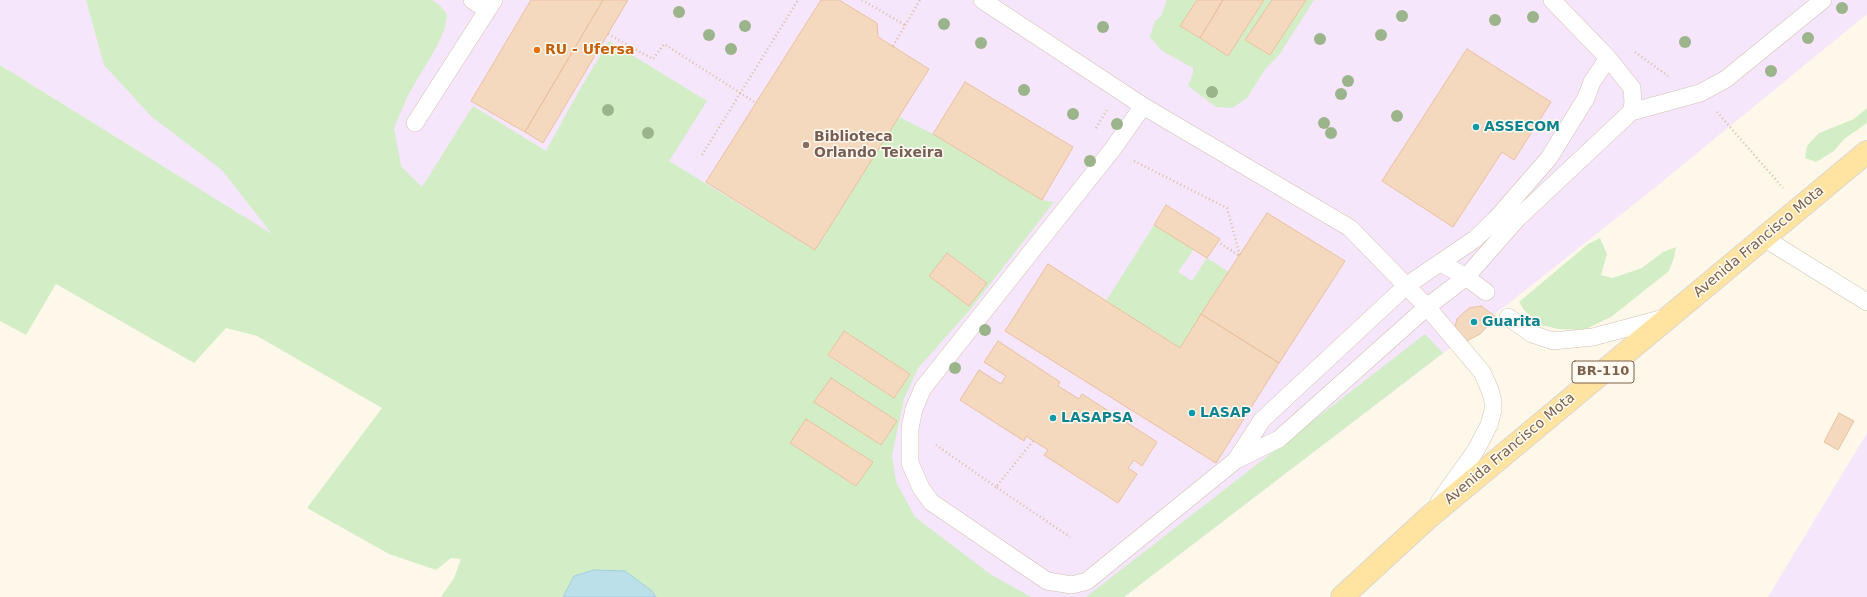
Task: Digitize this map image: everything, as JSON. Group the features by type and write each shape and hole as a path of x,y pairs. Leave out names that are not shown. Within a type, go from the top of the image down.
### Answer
{"main road":[{"name":"Avenida Francisco Mota","path":"1342,597 1429,516 1867,152"}],"lane":[{"path":"415,123 490,5 472,0"},
{"path":"982,0 1143,106 1350,228 1427,308 1482,372 1493,401 1493,410 1489,425 1476,450 1429,516"},
{"path":"1143,106 1112,150 923,388 914,409 910,428 910,463 914,475 931,502 1047,581 1072,585 1087,581 1236,460 1279,439 1427,308 1466,277 1518,218 1630,112 1633,103 1632,88 1608,58 1552,0"},
{"path":"1630,112 1700,93 1726,79 1823,0"},
{"path":"1236,460 1262,420 1406,286 1475,239 1541,167 1567,129 1586,98 1592,82 1608,58"},
{"path":"1764,238 1867,302"},
{"path":"1441,263 1466,277 1486,292"},
{"path":"1508,317 1532,334 1553,341 1593,337 1670,316"}],"path":[{"path":"702,155 798,0"},
{"path":"862,0 905,25"},
{"path":"893,46 920,0"},
{"path":"608,34 653,59 664,44 756,104"},
{"path":"1112,150 1227,208 1240,256 1218,242"},
{"path":"996,487 1033,441"},
{"path":"936,445 1070,537"}],"shaded area":[{"path":"0,0 1867,0 1867,14 1652,190 1504,307 1124,597 854,597 0,65"},
{"path":"1867,433 1867,597 1768,597"}],"green space":[{"path":"86,0 432,0 447,14 445,28 437,46 408,95 394,128 401,166 422,187 473,106 546,151 580,89 609,41 707,101 669,161 815,250 899,117 933,134 1042,200 1054,202 969,311 918,368 904,399 892,455 896,482 915,517 990,574 1031,597 656,597 652,591 625,571 594,570 574,576 563,597 441,597 454,578 461,559 451,558 436,570 389,554 307,508 382,408 257,336 226,328 194,363 56,284 26,335 0,321 0,65 272,234 222,170 152,117 104,65","holes":["947,253 987,282 969,306 930,276","844,331 910,374 894,398 828,356","831,378 896,421 881,445 815,402","791,443 872,462 856,486"]},
{"path":"1167,0 1197,0 1181,26 1228,56 1264,0 1272,0 1246,40 1270,55 1306,0 1314,0 1279,55 1266,68 1247,98 1232,108 1216,107 1188,86 1193,73 1193,68 1162,51 1150,37 1155,21 1161,16"},
{"path":"1867,108 1867,123 1844,139 1834,151 1816,162 1805,158 1807,146 1819,133 1854,119"},
{"path":"1154,225 1194,249 1178,272 1192,281 1207,258 1229,272 1180,348 1106,301"},
{"path":"1600,238 1607,254 1601,275 1612,278 1642,268 1663,252 1676,247 1674,258 1669,271 1611,317 1584,330 1558,329 1541,325 1524,310 1519,302 1588,244"},
{"path":"1425,334 1443,353 1124,597 1086,597"}],"water":[{"path":"594,570 625,571 652,591 656,597 563,597 574,576"}],"building":[{"name":"RU - Ufersa","path":"531,0 603,0 525,132 471,101"},
{"path":"603,0 628,0 543,143 525,132"},
{"name":"Biblioteca Orlando Teixeira","path":"821,0 839,0 877,23 878,37 929,69 815,250 706,182"},
{"path":"1197,0 1223,0 1200,38 1180,26"},
{"path":"1223,0 1264,0 1228,56 1200,38"},
{"path":"1272,0 1306,0 1270,55 1245,40"},
{"name":"ASSECOM","path":"1467,49 1551,102 1514,160 1502,152 1453,227 1382,181"},
{"path":"965,82 1073,147 1042,200 933,134"},
{"path":"1166,205 1220,239 1207,258 1154,225"},
{"path":"1267,213 1345,261 1279,363 1201,314"},
{"path":"947,253 987,283 969,306 929,276"},
{"name":"LASAP","path":"1048,264 1180,348 1201,314 1279,363 1216,463 1005,331"},
{"name":"Guarita","path":"1481,306 1496,317 1480,334 1465,342 1454,330 1457,319 1469,308"},
{"path":"844,331 910,374 894,398 828,355"},
{"name":"LASAPSA","path":"998,341 1060,382 1058,386 1079,399 1082,394 1157,442 1142,466 1134,460 1128,468 1137,474 1118,503 1044,455 1048,450 1026,436 1024,441 960,400 979,370 1001,384 1006,376 984,362"},
{"path":"831,378 897,421 881,445 814,402"},
{"path":"1839,413 1854,421 1838,450 1824,442"},
{"path":"806,419 873,462 856,486 790,443"}],"place":[{"name":"RU - Ufersa","path":"537,50"},
{"name":"ASSECOM","path":"1476,127"},
{"name":"Biblioteca Orlando Teixeira","path":"806,145"},
{"name":"Guarita","path":"1474,322"},
{"name":"LASAP","path":"1192,413"},
{"name":"LASAPSA","path":"1053,418"}]}
